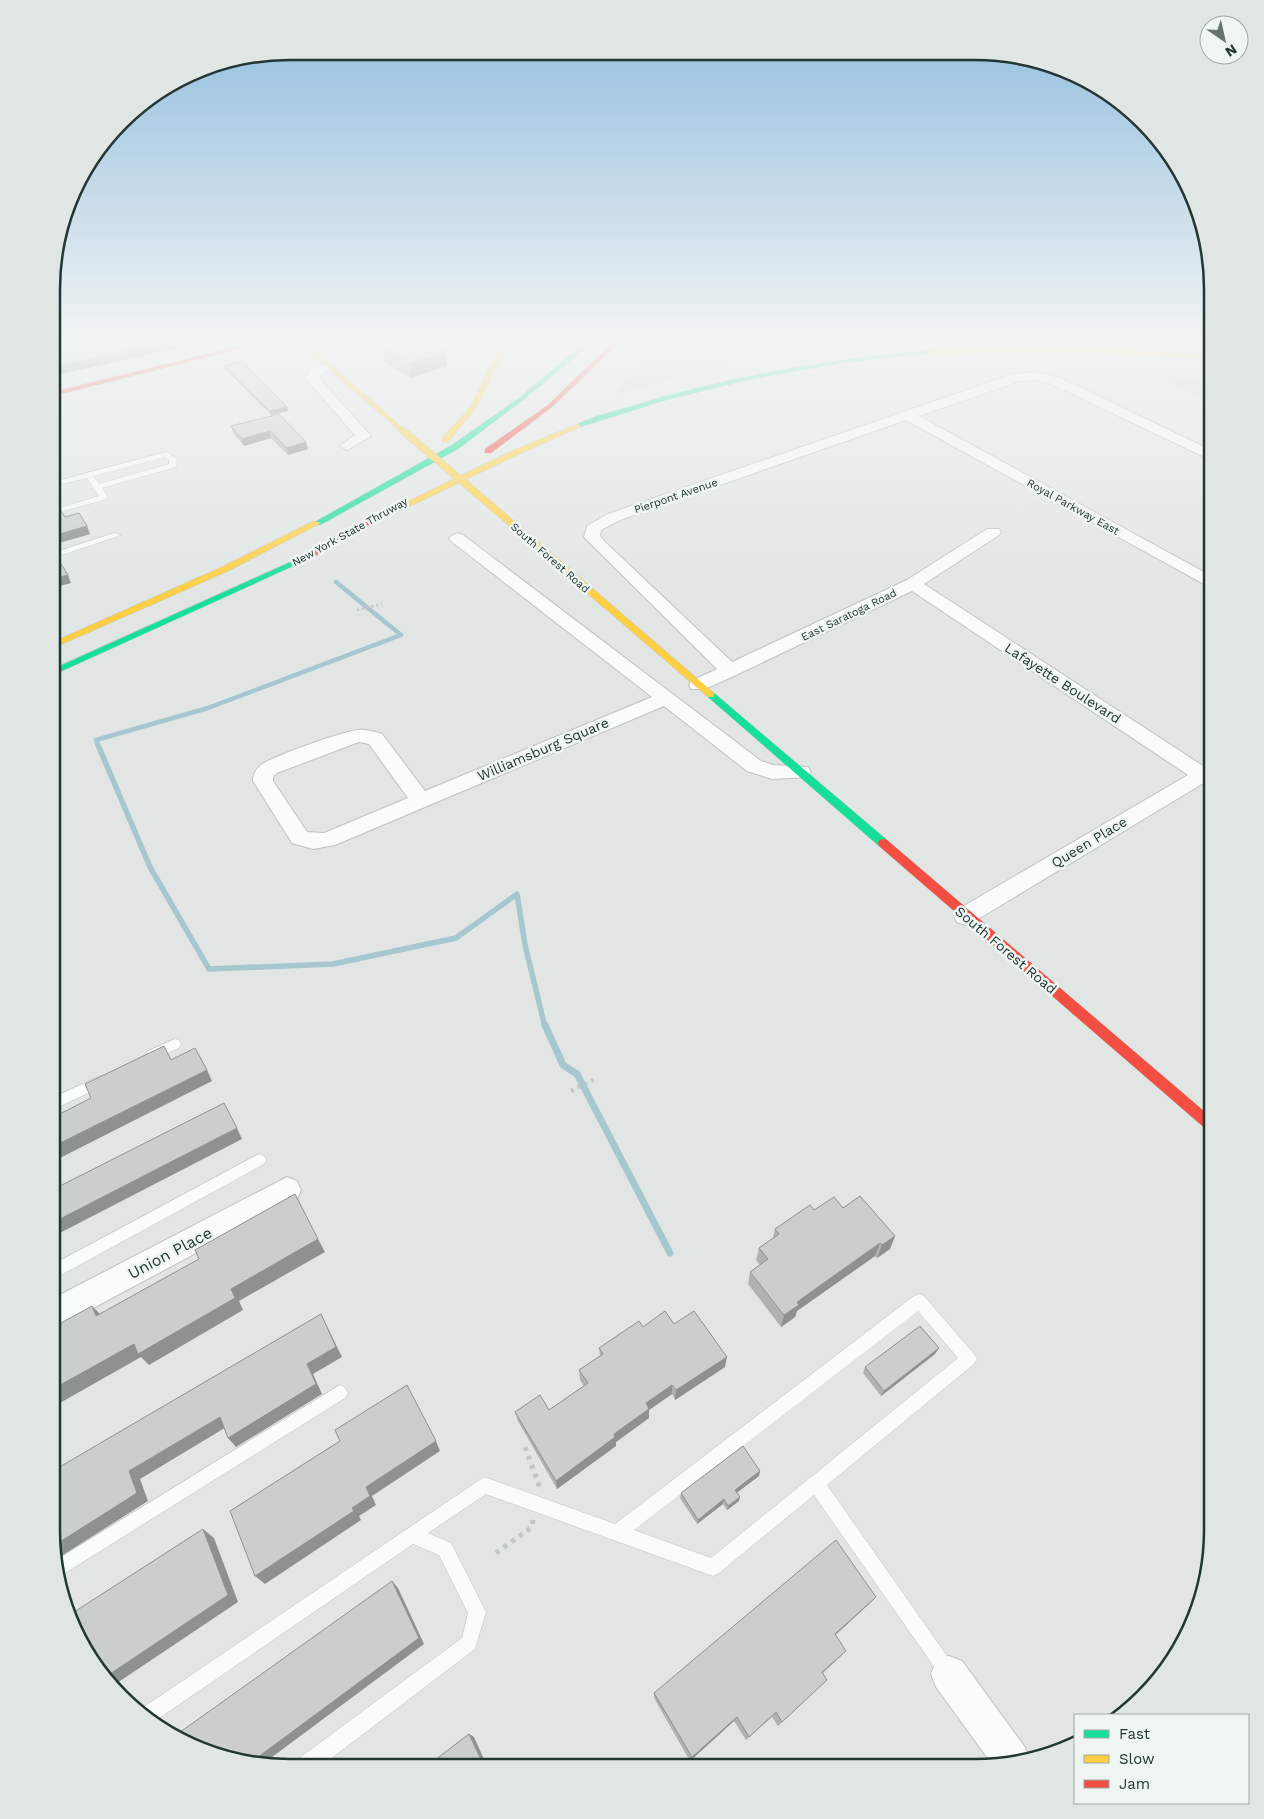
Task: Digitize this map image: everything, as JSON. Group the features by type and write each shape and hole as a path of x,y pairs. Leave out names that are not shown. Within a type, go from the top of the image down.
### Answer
{"main road":[{"name":"South Forest Road","path":"398,427 965,916 1204,1119"},
{"path":"389,483 446,438 457,427"},
{"name":"New York State Thruway","path":"60,642 225,569 327,518 455,447 483,427"},
{"name":"New York State Thruway","path":"60,669 289,567 376,519 492,449 522,427"},
{"path":"376,519 504,457 576,427"}],"street":[{"path":"347,446 364,436 356,427"},
{"name":"Pierpont Avenue","path":"730,671 599,545 592,536 593,528 614,517 873,427"},
{"name":"Royal Parkway East","path":"929,427 1204,579"},
{"name":"Pierpont Avenue","path":"1150,427 1204,453"},
{"name":"East Saratoga Road","path":"698,685 807,636 913,584 993,532"},
{"path":"457,538 754,766 772,772 800,772"},
{"name":"Lafayette Boulevard","path":"913,584 1204,772"},
{"name":"Williamsburg Square","path":"421,800 375,738 360,736 348,738 270,768 263,775 262,781 300,838 313,841 327,840 666,698"},
{"name":"Queen Place","path":"965,916 1204,778"},
{"name":"Union Place","path":"60,1312 287,1190"},
{"path":"949,1674 1009,1756"}],"lane":[{"path":"60,482 166,454 173,459 173,465 97,487"},
{"path":"60,510 104,497 89,475"},
{"path":"60,554 117,535"},
{"path":"140,1061 176,1044"},
{"path":"60,1100 114,1074"},
{"path":"60,1269 259,1160"},
{"path":"151,1713 484,1485 617,1533 713,1567 969,1359 918,1301 617,1533"},
{"path":"63,1565 340,1393"},
{"path":"816,1484 949,1674"},
{"path":"314,1759 469,1643 477,1612 445,1549 412,1535"}],"path":[{"path":"357,610 382,604"},
{"path":"571,1091 595,1079"}],"building":[{"path":"232,427 291,427 306,442 287,448 270,431 242,439"},
{"path":"60,509 65,517 79,513 87,526 60,534"},
{"path":"60,562 68,575 60,577"},
{"path":"164,1046 171,1060 195,1048 207,1070 60,1143 60,1114 91,1098 85,1084"},
{"path":"224,1103 237,1128 60,1219 60,1186"},
{"path":"295,1194 318,1239 231,1289 235,1298 138,1354 134,1344 60,1385 60,1324 92,1306 96,1316 199,1259 195,1250"},
{"path":"860,1196 895,1236 882,1245 880,1243 797,1302 799,1305 784,1315 750,1272 768,1259 759,1248 779,1234 775,1229 810,1205 814,1210 834,1197 843,1208"},
{"path":"665,1311 674,1324 694,1311 727,1357 676,1390 672,1385 646,1403 649,1409 614,1434 615,1437 556,1481 515,1412 540,1395 549,1410 588,1383 579,1370 603,1354 599,1348 639,1321 643,1327"},
{"path":"321,1314 336,1347 307,1364 316,1384 228,1438 220,1417 129,1471 137,1493 60,1542 60,1467"},
{"path":"920,1326 939,1348 884,1391 865,1367"},
{"path":"407,1385 436,1441 366,1487 370,1496 352,1508 354,1511 255,1576 230,1511 340,1441 335,1430"},
{"path":"743,1446 760,1471 735,1490 740,1497 728,1506 724,1499 698,1520 681,1493"},
{"path":"203,1529 228,1595 111,1673 91,1645 75,1612"},
{"path":"836,1540 876,1597 835,1634 846,1651 822,1672 827,1680 782,1722 776,1712 749,1737 737,1717 692,1757 654,1693"},
{"path":"392,1581 419,1638 258,1757 215,1747 181,1731"},
{"path":"469,1734 481,1759 436,1759"}],"waterway":[{"path":"98,746 96,740 208,708 401,635 336,582"},
{"path":"98,745 150,867 209,969 333,964 456,938 517,894 525,945 545,1027"},
{"path":"545,1025 563,1065 577,1074 670,1253"}],"traffic: fast":[{"path":"317,523 455,447 483,427"},
{"path":"60,669 298,562"},
{"path":"711,695 883,843"}],"traffic: slow":[{"path":"398,427 402,430"},
{"path":"445,440 457,427"},
{"path":"376,519 510,455 576,427"},
{"path":"402,430 475,492"},
{"path":"475,492 711,695"},
{"path":"60,642 225,569 317,523"}],"traffic: jam":[{"path":"488,451 521,427"},
{"path":"298,562 391,510"},
{"path":"883,843 1204,1119"}]}
